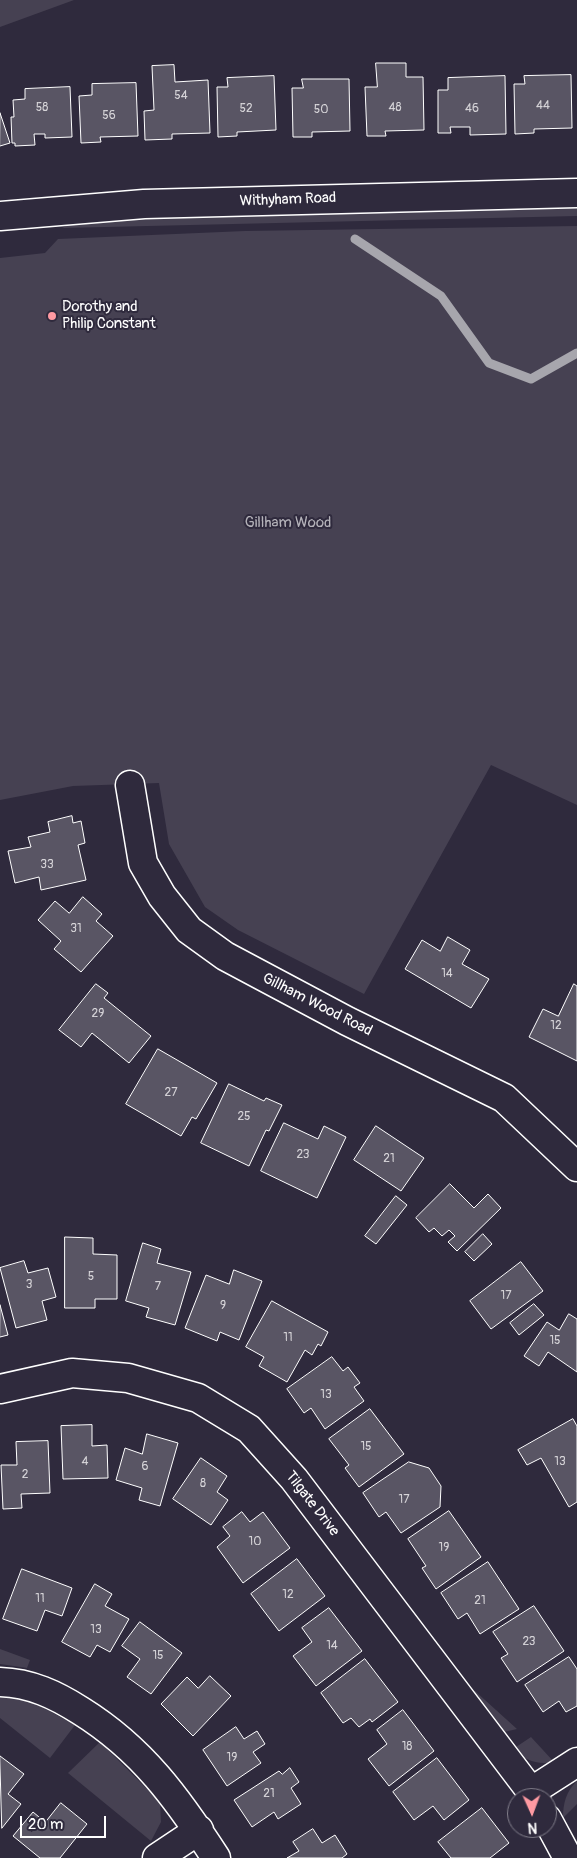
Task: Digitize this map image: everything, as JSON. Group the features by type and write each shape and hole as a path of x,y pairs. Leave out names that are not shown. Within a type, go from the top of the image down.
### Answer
{"street":[{"name":"Withyham Road","path":"0,216 144,204 577,193"},
{"name":"Gillham Wood Road","path":"130,785 143,863 162,896 189,930 225,956 347,1021 504,1098 576,1162"},
{"name":"Tilgate Drive","path":"0,1389 72,1373 128,1378 198,1398 249,1429 294,1479 529,1788"},
{"path":"0,1682 17,1683 54,1694 101,1723 144,1760 176,1797 216,1858"},
{"name":"Tilgate Drive","path":"542,1788 577,1762"},
{"path":"157,1858 199,1830"},
{"path":"557,1838 568,1858"}],"green space":[{"path":"0,0 74,0 0,27"},
{"path":"577,206 577,216 62,228 76,222 158,216"},
{"name":"Gillham Wood","path":"577,226 577,805 491,765 364,994 238,930 205,907 169,844 159,783 73,786 0,800 0,258 45,253 58,239 245,231"},
{"path":"0,1649 30,1660 27,1668 0,1664"},
{"path":"475,1691 517,1729 500,1733 471,1694"},
{"path":"0,1696 22,1696 75,1725 50,1758 0,1718"},
{"path":"531,1737 554,1762 542,1763 532,1761 522,1757 513,1749"},
{"path":"100,1742 160,1802 161,1822 151,1841 68,1773"},
{"path":"577,1781 577,1804 563,1818 566,1798 570,1789"}],"building":[{"path":"376,63 406,63 406,77 423,77 424,130 385,131 386,136 367,136 365,87 377,87"},
{"path":"174,65 175,82 208,80 210,133 172,134 172,139 145,140 144,111 154,110 152,66"},
{"path":"571,75 572,128 534,129 534,133 515,134 514,84 525,84 524,76"},
{"path":"274,76 276,130 237,132 237,136 218,137 217,87 228,87 227,78"},
{"path":"505,76 506,134 470,135 470,127 450,127 451,133 438,133 438,90 448,90 448,78"},
{"path":"302,79 349,79 350,131 312,132 312,137 293,137 292,88 303,88"},
{"path":"136,83 138,136 100,137 101,142 81,143 79,96 92,95 92,84"},
{"path":"70,87 72,137 45,138 45,134 34,134 35,145 15,146 15,143 12,143 11,117 14,117 13,100 25,99 25,89"},
{"path":"0,113 10,143 0,146"},
{"path":"72,816 73,823 81,821 85,843 78,845 86,880 41,890 39,877 15,883 8,851 31,847 28,837 50,832 48,822"},
{"path":"83,897 102,914 96,921 113,936 81,972 54,949 61,941 38,920 55,901 69,913"},
{"path":"448,937 470,950 462,964 489,979 471,1008 405,969 422,940 440,951"},
{"path":"96,984 108,993 104,998 151,1036 129,1063 92,1033 81,1047 59,1030"},
{"path":"574,984 577,986 577,1061 529,1037 543,1009 558,1016"},
{"path":"158,1049 217,1083 196,1119 192,1117 181,1136 126,1104"},
{"path":"229,1084 264,1101 266,1098 282,1105 269,1131 266,1130 249,1166 201,1143"},
{"path":"284,1123 318,1139 324,1126 346,1137 317,1198 261,1171"},
{"path":"376,1126 424,1158 401,1191 354,1160"},
{"path":"450,1184 474,1208 488,1194 501,1208 457,1251 448,1242 455,1236 449,1230 442,1236 434,1228 429,1232 416,1218"},
{"path":"396,1196 407,1205 376,1244 365,1236"},
{"path":"483,1234 492,1244 474,1261 465,1252"},
{"path":"65,1237 93,1238 93,1254 117,1255 117,1299 95,1299 95,1308 65,1308"},
{"path":"143,1243 161,1249 157,1263 191,1272 175,1325 146,1317 149,1308 126,1301"},
{"path":"24,1261 28,1273 48,1268 56,1297 42,1301 47,1320 16,1328 0,1268"},
{"path":"521,1262 543,1291 491,1329 470,1301"},
{"path":"234,1270 262,1281 239,1340 220,1332 217,1341 185,1328 206,1275 229,1284"},
{"path":"272,1301 328,1332 321,1346 318,1344 312,1355 305,1350 287,1382 259,1366 264,1357 246,1347"},
{"path":"534,1304 544,1315 519,1335 510,1323"},
{"path":"0,1305 8,1335 0,1337"},
{"path":"569,1314 577,1319 577,1372 548,1352 539,1366 524,1356 547,1322 559,1330"},
{"path":"332,1357 343,1371 348,1367 360,1383 354,1387 364,1401 325,1429 311,1408 304,1413 287,1389"},
{"path":"370,1409 404,1454 359,1487 345,1468 349,1465 329,1439"},
{"path":"573,1419 577,1426 577,1502 569,1507 541,1458 527,1465 518,1450"},
{"path":"92,1425 92,1446 107,1445 108,1478 63,1479 61,1426"},
{"path":"147,1434 178,1443 160,1506 139,1500 142,1488 116,1480 125,1448 142,1454"},
{"path":"48,1441 50,1493 21,1494 22,1508 3,1509 1,1465 17,1465 16,1442"},
{"path":"201,1458 227,1476 217,1492 228,1500 211,1525 173,1499"},
{"path":"409,1462 429,1468 441,1486 440,1507 401,1533 386,1512 379,1517 363,1493"},
{"path":"449,1511 481,1557 436,1589 422,1568 426,1566 408,1539"},
{"path":"242,1512 250,1522 263,1512 290,1548 243,1583 217,1547 230,1536 223,1527"},
{"path":"297,1559 325,1596 279,1631 251,1594"},
{"path":"488,1562 519,1609 480,1634 467,1613 458,1619 441,1593"},
{"path":"22,1569 72,1588 62,1616 45,1610 37,1631 3,1619"},
{"path":"95,1584 112,1594 105,1606 129,1619 110,1652 97,1645 90,1657 62,1642"},
{"path":"534,1606 564,1651 517,1682 501,1658 508,1654 493,1632"},
{"path":"329,1608 362,1651 316,1686 293,1656 312,1642 302,1628"},
{"path":"140,1622 182,1653 151,1694 127,1677 140,1659 122,1646"},
{"path":"569,1657 577,1669 577,1706 566,1712 559,1701 543,1712 525,1685"},
{"path":"365,1659 398,1702 372,1722 370,1719 359,1727 351,1718 343,1723 321,1693"},
{"path":"210,1676 231,1696 193,1736 161,1704 187,1677 198,1688"},
{"path":"403,1710 434,1751 389,1786 368,1759 387,1744 377,1730"},
{"path":"236,1727 244,1739 257,1731 265,1744 253,1752 261,1763 227,1786 203,1750"},
{"path":"0,1756 24,1774 8,1794 21,1804 2,1828"},
{"path":"437,1758 469,1800 444,1820 433,1806 414,1820 393,1792"},
{"path":"290,1768 299,1782 291,1788 301,1804 278,1819 274,1812 252,1827 234,1800 279,1771 282,1774"},
{"path":"61,1803 87,1824 60,1858 40,1858 13,1836 33,1812 45,1822"},
{"path":"482,1808 509,1843 490,1858 451,1858 438,1842"},
{"path":"313,1829 322,1843 335,1835 347,1854 342,1858 287,1858 299,1851 293,1842"}],"waterway":[{"path":"355,239 441,296 489,363 531,379 577,353"}],"place":[{"name":"Dorothy and Philip Constant","path":"52,316"}]}
